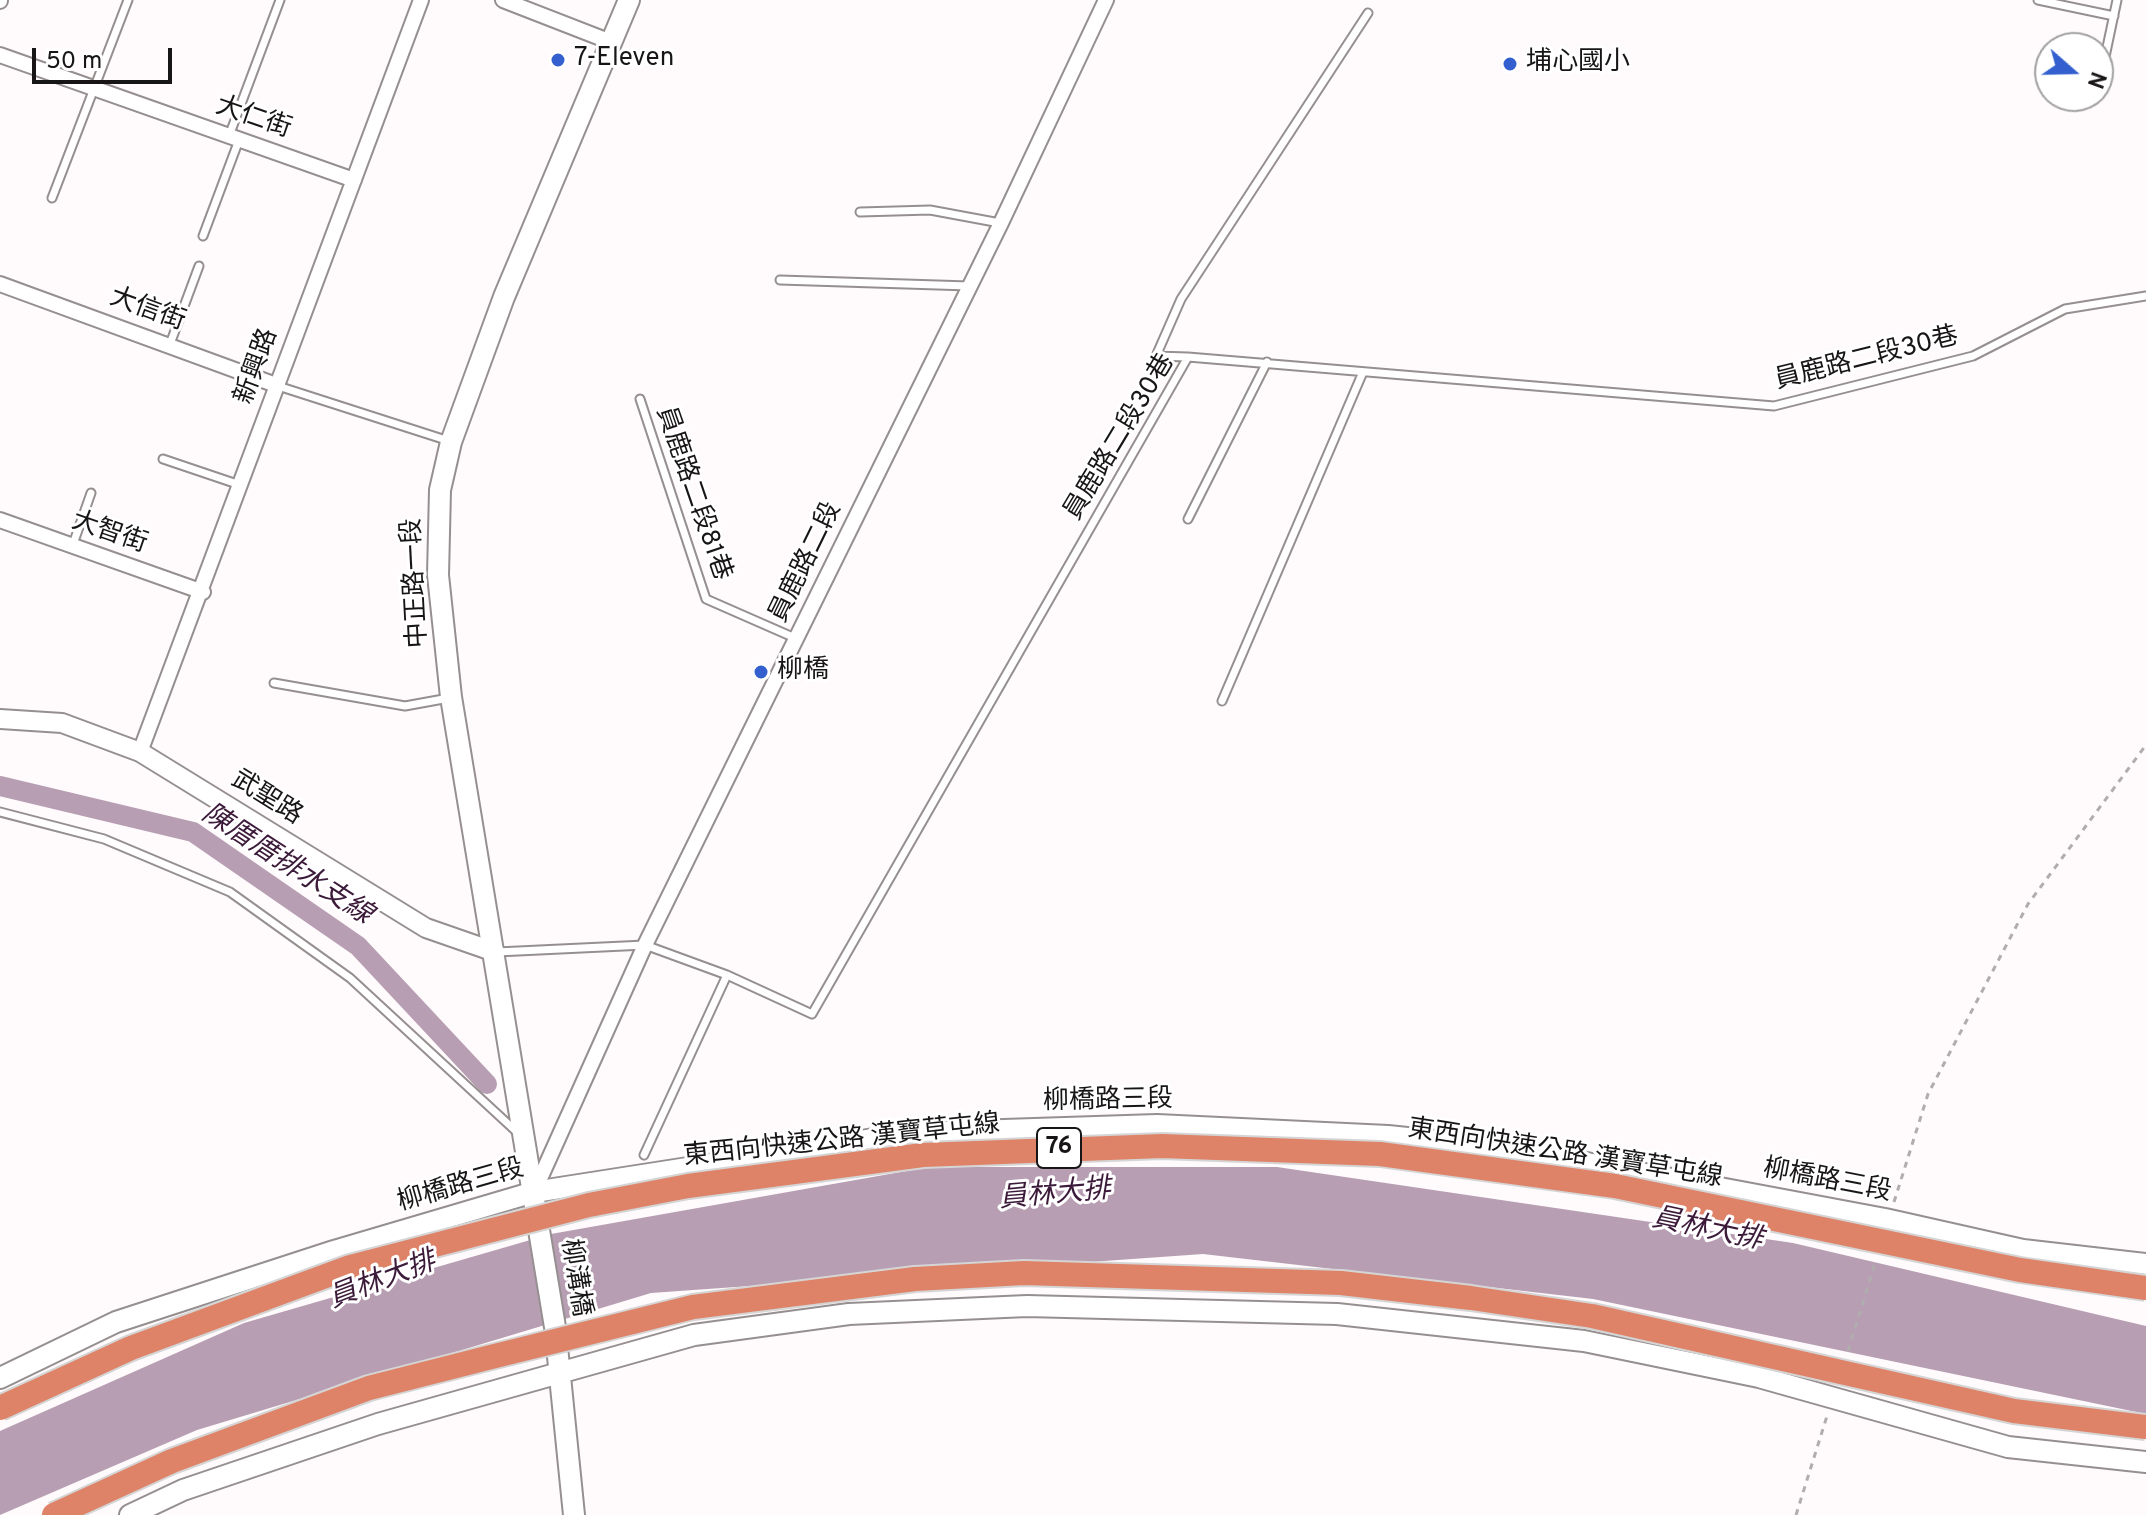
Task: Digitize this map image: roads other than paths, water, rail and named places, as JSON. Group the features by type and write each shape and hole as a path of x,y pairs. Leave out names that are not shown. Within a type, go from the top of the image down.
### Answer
{"highway":[{"name":"東西向快速公路 漢寶草屯線","path":"0,1408 131,1348 350,1267 589,1205 688,1186 968,1153 1162,1146 1380,1154 1615,1186 2020,1270 2146,1288"},
{"path":"54,1515 172,1461 369,1388 495,1356 693,1307 915,1279 1024,1273 1341,1283 1471,1298 1592,1316 2014,1411 2146,1427"}],"main road":[{"name":"中正路一段","path":"534,1192 451,697 438,575 440,490 451,442 504,297 629,0"},
{"name":"柳橋路三段","path":"0,1378 116,1322 334,1251 534,1192 912,1133 1157,1125 1388,1136 1512,1149 1889,1220 2023,1250 2146,1264"},
{"name":"柳溝橋","path":"534,1192 561,1372 574,1515"},
{"path":"130,1515 183,1490 378,1424 694,1335 849,1314 1027,1306 1337,1314 1584,1341 1759,1377 2008,1447 2146,1462"}],"street":[{"name":"新興路","path":"140,752 203,592 276,385 421,0"},
{"path":"503,0 611,42"},
{"name":"員鹿路二段","path":"534,1192 645,945 1001,223 1106,0"},
{"name":"大仁街","path":"0,55 354,180"},
{"name":"大信街","path":"0,284 276,385"},
{"name":"大智街","path":"0,520 203,592"},
{"name":"武聖路","path":"0,719 62,723 140,752 426,928 495,952"}],"lane":[{"path":"52,198 128,0"},
{"path":"203,236 280,0"},
{"path":"2038,0 2114,16"},
{"path":"2111,32 2117,0"},
{"path":"1188,357 1156,356 1181,299 1368,13"},
{"path":"860,212 930,210 1001,223"},
{"path":"170,344 199,266"},
{"path":"780,280 970,286"},
{"name":"員鹿路二段30巷","path":"495,952 645,945 727,975 812,1014 1188,357 1774,406 1973,356 2065,309 2146,296"},
{"path":"1188,519 1267,362"},
{"path":"1222,701 1363,372"},
{"path":"276,385 451,442"},
{"name":"員鹿路二段81巷","path":"640,399 706,599 797,639"},
{"path":"163,459 240,485"},
{"path":"72,547 91,493"},
{"path":"274,683 405,706 451,697"},
{"path":"0,812 104,839 230,892 350,978 524,1139"},
{"path":"644,1155 727,975"}],"water":[{"name":"員林大排","path":"929,1167 1277,1167 1793,1243 2146,1326 2146,1414 1593,1299 1203,1254 651,1293 197,1430 0,1515 0,1431 244,1323 551,1234"}],"waterway":[{"name":"陳厝厝排水支線","path":"0,786 193,832 358,946 487,1084"}],"place":[{"name":"7-Eleven","path":"558,60"},
{"name":"埔心國小","path":"1510,64"},
{"name":"柳橋","path":"761,672"}]}
